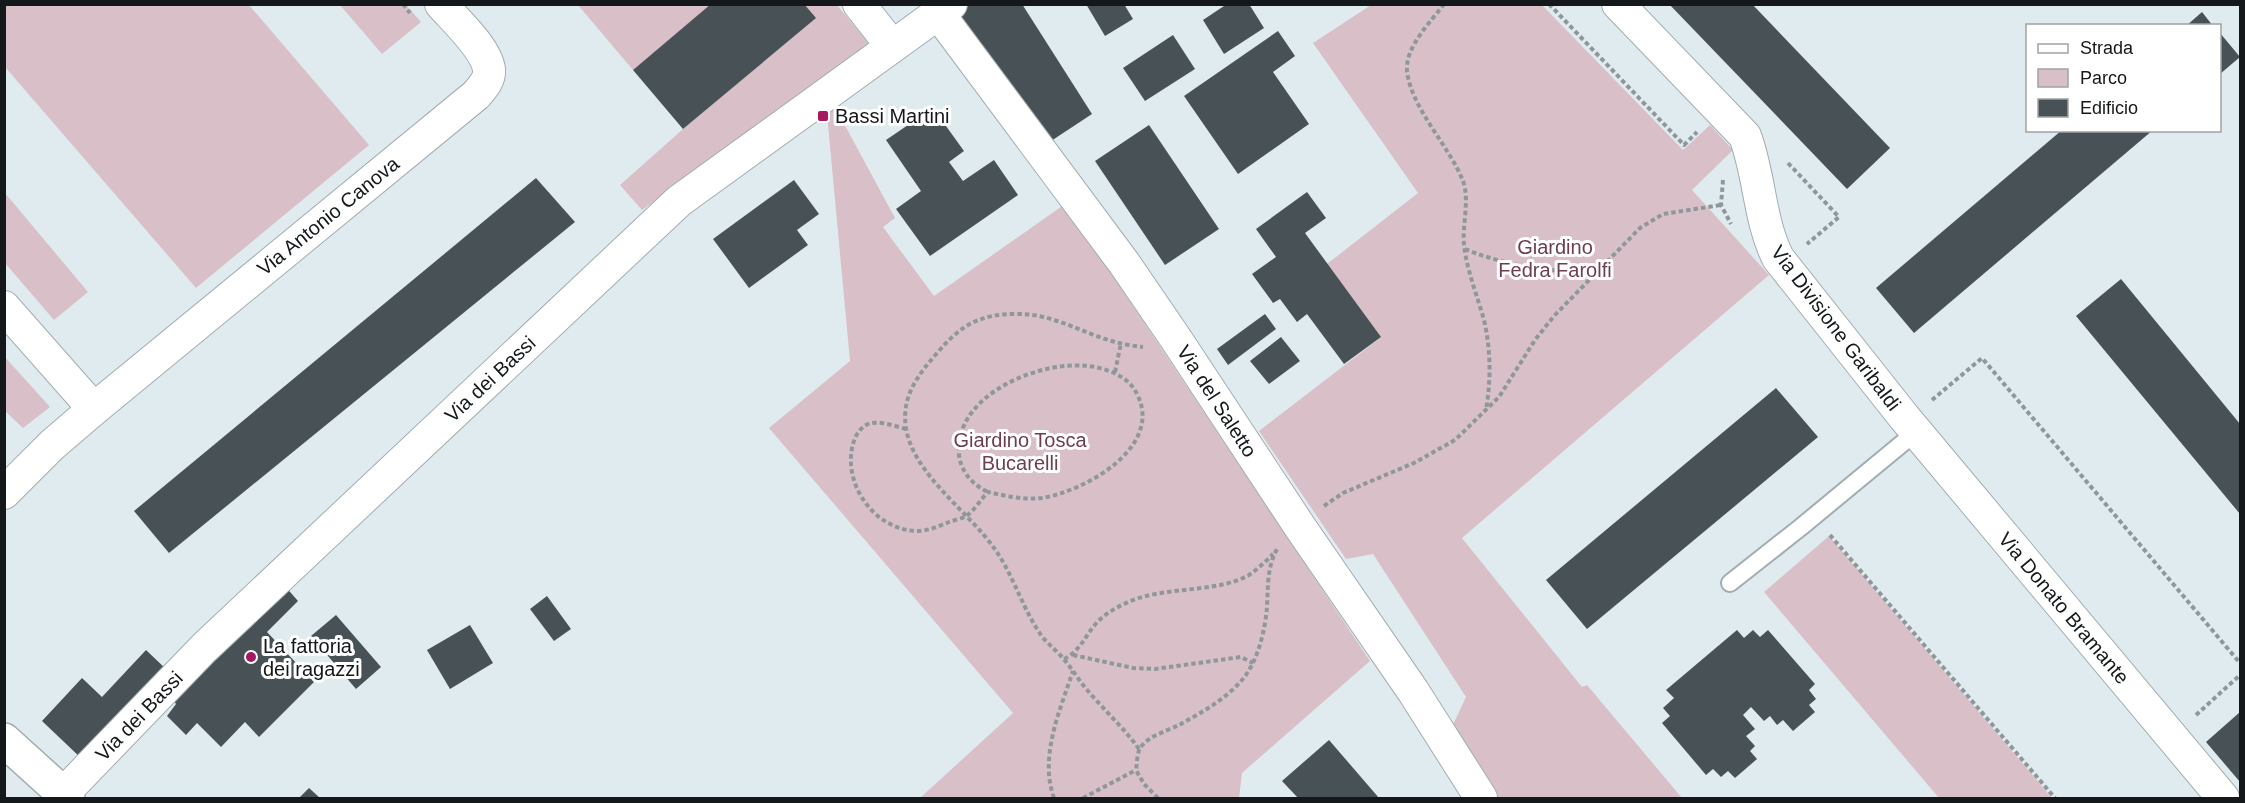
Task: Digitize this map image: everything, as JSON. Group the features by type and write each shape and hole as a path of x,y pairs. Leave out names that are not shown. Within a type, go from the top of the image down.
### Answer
{"street":[{"name":"Via Antonio Canova","path":"4,493 52,445 94,409 476,95 485,84 489,71 486,60 478,46 441,4"},
{"path":"859,4 892,46"},
{"name":"Via Divisione Garibaldi","path":"1618,4 1745,136 1754,159 1770,242 1778,258 1915,418"},
{"name":"Via dei Bassi","path":"65,796 204,648 679,201 944,9"},
{"name":"Via del Saletto","path":"944,9 1176,339 1413,692 1481,798"},
{"path":"4,307 94,409"},
{"name":"Via Donato Bramante","path":"1915,418 2223,798"},
{"path":"4,740 65,796"}],"lane":[{"path":"1730,583 1814,517 1915,418"}],"path":[{"path":"1444,4 1410,54 1407,71 1413,91 1464,183 1465,249 1472,283 1484,320 1490,359 1491,378 1486,411"},
{"path":"1782,158 1839,217 1803,247"},
{"path":"1319,511 1342,493 1436,453 1455,440 1499,397 1535,340 1554,316 1640,228 1663,214 1721,205"},
{"path":"1465,249 1496,261 1525,267 1595,273"},
{"path":"1139,749 1086,689 1064,659 1040,634 1024,608 1011,577 994,547 941,488 915,454 906,429 906,399 911,387 939,350 959,330 973,321 989,316 1017,314 1047,317 1121,343 1145,347 1176,339"},
{"path":"1115,372 1121,343"},
{"path":"1915,418 1982,358 2241,663"},
{"path":"1054,366 1092,366 1115,372 1133,386 1142,405 1143,420 1138,437 1112,467 1096,478 1076,487 1042,498 1022,499 988,492 977,487 966,474 960,461 958,444 961,429 970,414 982,402 1016,379 1033,371 1054,366"},
{"path":"906,429 872,423 864,426 855,437 850,456 851,473 869,508 884,520 901,529 920,532 967,516 988,492"},
{"path":"1814,517 2055,798"},
{"path":"1064,659 1073,655 1106,614 1124,604 1145,595 1207,586 1248,576 1283,543"},
{"path":"1158,798 1144,784 1136,770 1139,749 1146,741 1190,719 1223,698 1241,682 1253,663 1263,633 1269,569 1276,551"},
{"path":"1073,655 1144,669 1176,667 1241,657 1253,663"},
{"path":"1054,798 1048,760 1073,671"},
{"path":"2195,717 2241,675"},
{"path":"1083,798 1136,770"}],"green space":[{"path":"4,5 249,5 369,145 196,288 5,67"},
{"path":"340,5 406,5 421,22 382,54"},
{"path":"578,5 711,5 633,70"},
{"path":"804,5 837,5 870,45 642,210 620,185 815,18"},
{"name":"Giardino Fedra Farolfi","path":"1371,5 1542,5 1683,150 1710,125 1733,150 1692,190 1769,275 1462,538 1582,687 1587,685 1682,798 1497,798 1451,729 1466,697 1373,554 1346,559 1259,431 1380,338 1327,264 1418,193 1313,43"},
{"name":"Giardino Tosca Bucarelli","path":"835,107 895,218 883,227 934,296 1065,204 1370,661 1242,773 1239,798 920,798 1013,713 769,428 850,361 827,114"},
{"path":"5,193 88,292 54,320 5,263"},
{"path":"4,356 50,407 23,428 5,411"},
{"path":"1829,536 2052,798 1939,798 1764,592"}],"building":[{"path":"711,4 804,4 816,18 683,129 633,70"},
{"path":"968,4 1022,4 1092,114 1045,145 957,13"},
{"path":"1086,4 1124,4 1133,19 1105,36"},
{"path":"1227,4 1249,4 1264,28 1224,54 1203,20"},
{"path":"1669,4 1752,4 1890,148 1847,189"},
{"path":"2202,12 2211,24 2188,24"},
{"path":"1278,31 1295,56 1273,72 1309,124 1238,174 1184,96"},
{"path":"2221,34 2240,57 2221,73"},
{"path":"1173,35 1195,69 1145,101 1123,68"},
{"path":"933,108 964,151 949,162 963,181 994,160 1018,195 930,256 896,209 921,191 886,140"},
{"path":"1149,125 1219,229 1165,265 1095,161"},
{"path":"2060,132 2151,132 1914,333 1876,288"},
{"path":"536,178 575,222 169,553 134,511"},
{"path":"794,180 819,214 797,230 808,245 749,288 713,239"},
{"path":"1307,192 1326,218 1305,233 1381,337 1344,364 1307,314 1297,322 1280,299 1273,303 1252,274 1276,257 1256,229"},
{"path":"2121,279 2240,424 2240,514 2076,316"},
{"path":"1265,314 1276,329 1228,365 1217,349"},
{"path":"1281,337 1300,361 1269,384 1250,361"},
{"path":"1776,388 1818,437 1587,629 1546,580"},
{"name":"La fattoria dei ragazzi","path":"284,585 298,601 267,632 314,682 259,737 245,722 221,747 197,723 186,735 167,716 176,704 171,697"},
{"path":"547,596 571,629 554,641 530,609"},
{"path":"336,615 381,667 356,689 311,636"},
{"path":"470,625 493,663 450,689 427,650"},
{"path":"1737,630 1744,638 1753,630 1760,637 1768,630 1815,684 1809,690 1816,699 1809,705 1815,712 1793,731 1783,720 1777,725 1770,716 1764,721 1751,707 1743,715 1755,729 1746,736 1755,746 1750,751 1757,759 1735,778 1728,771 1721,777 1713,769 1706,775 1662,723 1670,716 1663,708 1674,698 1666,690"},
{"path":"146,650 167,670 82,759 42,721 82,678 102,697"},
{"path":"2240,712 2240,782 2206,742"},
{"path":"1329,740 1379,798 1298,798 1282,781"},
{"path":"309,788 320,798 299,798"}],"place":[{"name":"Bassi Martini","path":"823,116"},
{"name":"La fattoria dei ragazzi","path":"251,657"}]}
